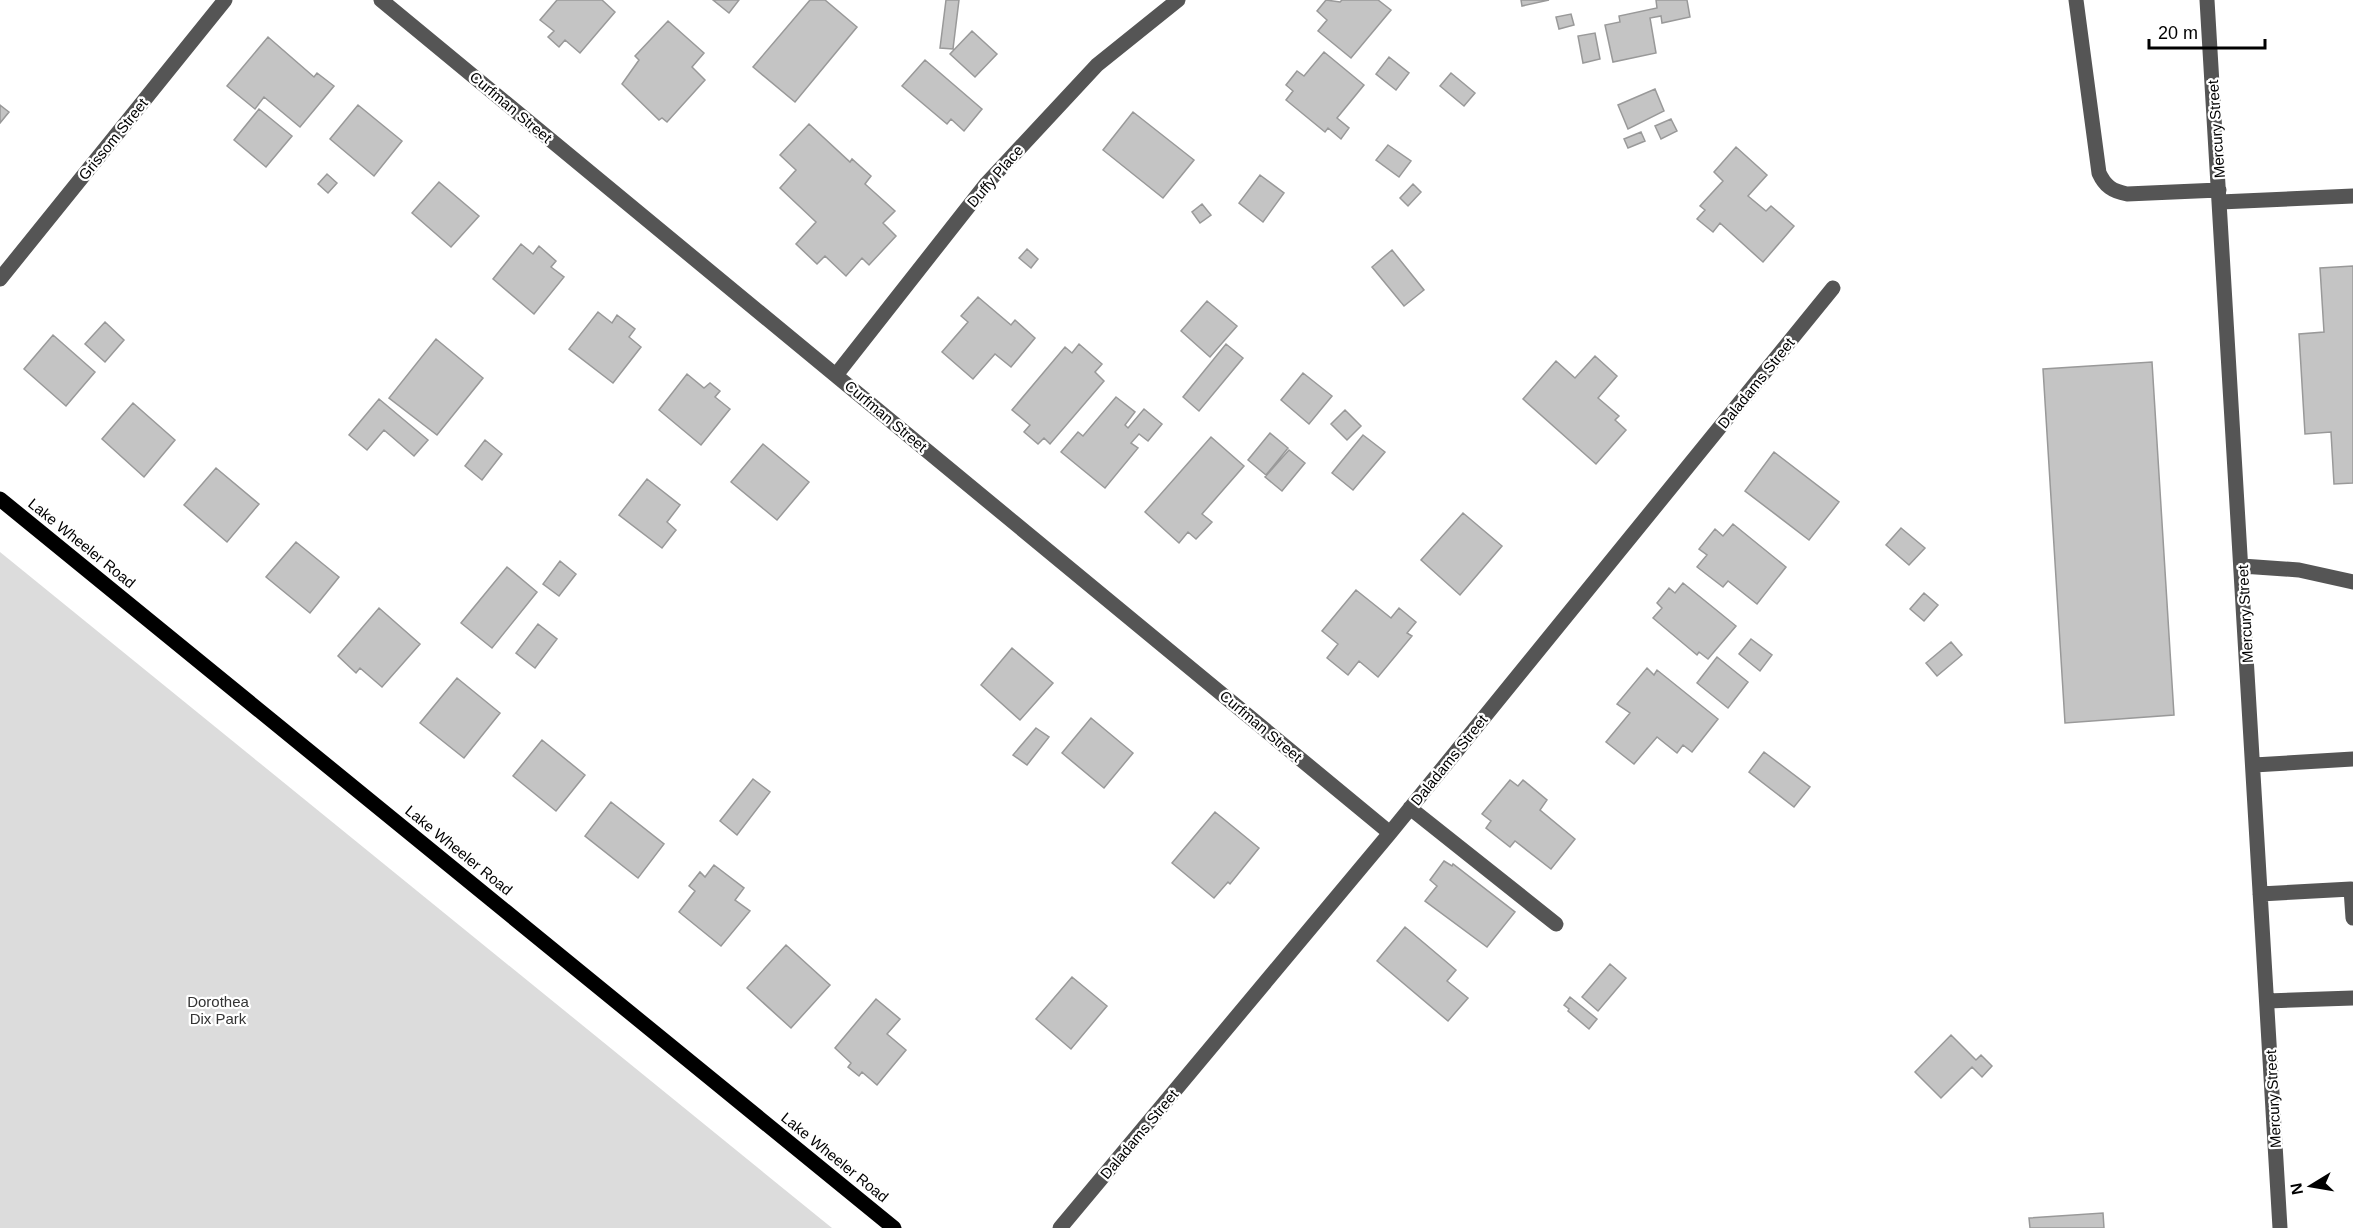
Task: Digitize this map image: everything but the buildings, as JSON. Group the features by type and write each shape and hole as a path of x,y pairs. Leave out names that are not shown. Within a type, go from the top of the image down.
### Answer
{"main road":[{"name":"Lake Wheeler Road","path":"0,499 894,1228"}],"street":[{"name":"Grissom Street","path":"0,279 225,0"},
{"name":"Curfman Street","path":"381,0 1390,833"},
{"name":"Duffy Place","path":"836,375 987,183 1096,65 1178,0"},
{"path":"2076,0 2098,173 2105,184 2117,192 2127,194 2353,196"},
{"name":"Mercury Street","path":"2208,0 2280,1228"},
{"name":"Daladams Street","path":"1060,1228 1390,833 1833,288"},
{"path":"2242,566 2299,570 2353,582"},
{"path":"2254,765 2353,759"},
{"path":"1410,808 1556,924"},
{"path":"2260,894 2351,889 2353,918"},
{"path":"2267,1000 2353,998"}],"green space":[{"name":"Dorothea Dix Park","path":"0,552 832,1228 0,1228"}]}
